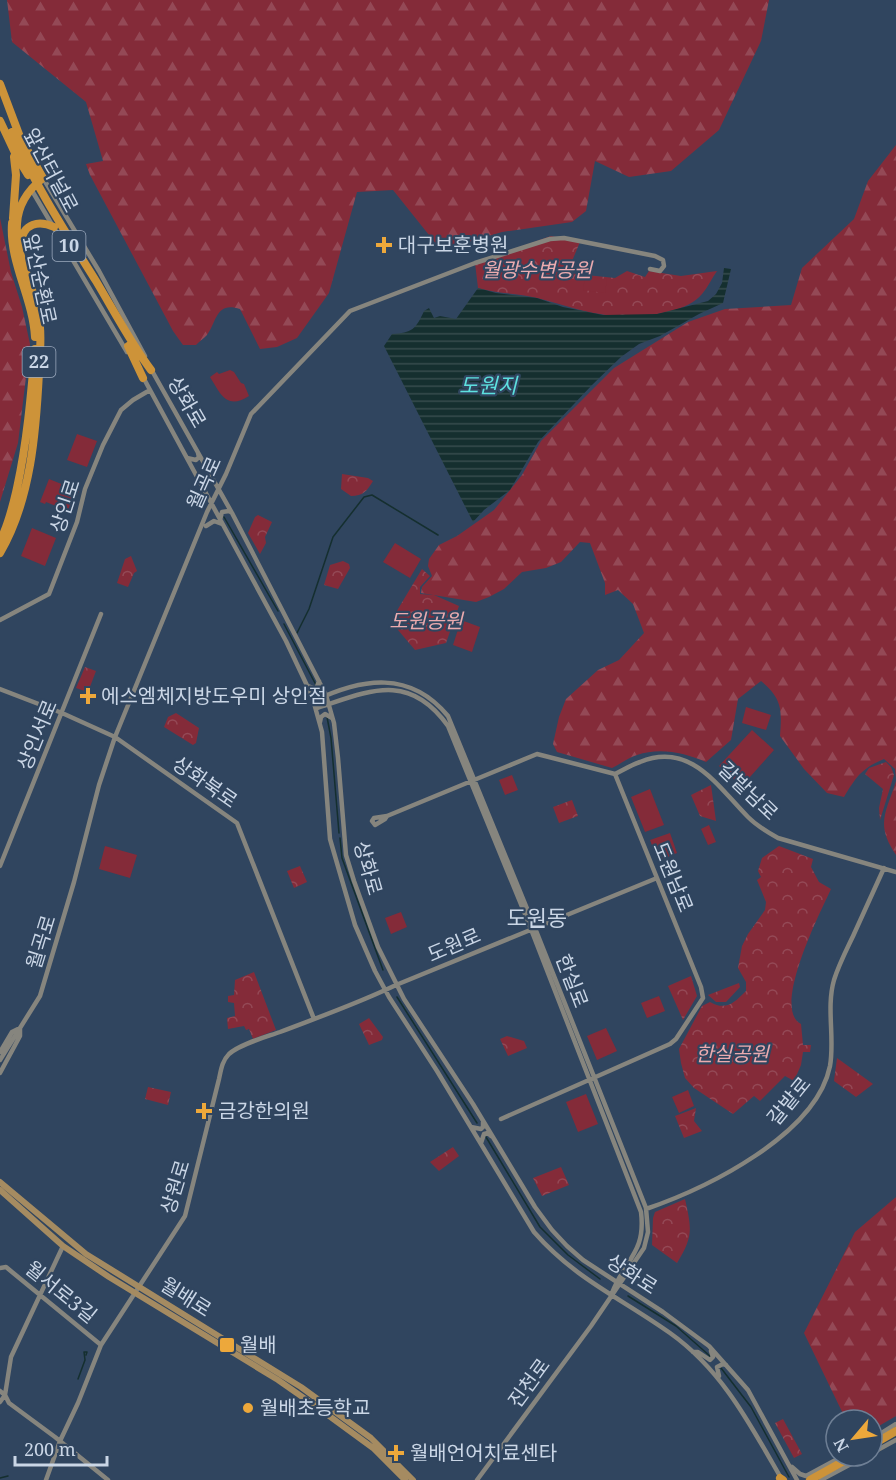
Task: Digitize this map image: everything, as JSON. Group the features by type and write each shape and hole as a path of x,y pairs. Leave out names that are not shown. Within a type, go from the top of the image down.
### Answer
{"highway":[{"path":"0,84 10,115 43,177"},
{"name":"앞산터널로","path":"0,97 12,139"},
{"name":"앞산터널로","path":"0,121 133,349"},
{"path":"0,129 30,187"},
{"path":"13,218 16,175 13,154 16,146 28,152"},
{"path":"21,170 23,172 32,170 33,161"},
{"name":"앞산순환로","path":"0,541 13,506 22,466 30,411 35,348 31,307 14,251 13,218 19,196 43,177"},
{"name":"앞산순환로","path":"0,553 11,534 22,499 37,402 39,312 18,244 17,221 21,205 30,187"},
{"path":"23,259 20,246 21,237 27,228 38,222 54,227"},
{"path":"133,349 152,370"},
{"path":"133,349 143,378"},
{"path":"820,1478 832,1468"},
{"path":"810,1480 820,1478 837,1468"}],"main road":[{"name":"상화로","path":"43,177 99,271 232,513 320,680 333,721 346,855 387,967 396,985 535,1207 552,1230 567,1246 618,1284 700,1338 728,1366 748,1390 797,1480"},
{"name":"상화로","path":"30,187 150,390 308,686 320,722 330,839 355,925 375,971 393,1004 534,1232 550,1250 576,1272 672,1334 693,1352 739,1404 782,1480"},
{"name":"월곡로","path":"0,1060 40,996 74,882 99,785 115,737 211,503 251,414 345,316 357,307 475,262 550,239 577,239 655,256 663,260 664,266 660,271 650,269"},
{"name":"상인로","path":"0,620 50,594 77,522 85,489 103,446 121,410 150,390"},
{"path":"187,458 196,460 198,453"},
{"path":"206,526 214,521 221,522 222,513 229,511 232,513"},
{"name":"상인서로","path":"0,866 101,614"},
{"path":"280,630 283,623 288,623 292,627"},
{"path":"308,686 312,689 318,688 320,680"},
{"name":"한실로","path":"314,701 363,683 386,682 417,690 432,700 448,716 644,1209 648,1232 646,1246 611,1296"},
{"name":"상화북로","path":"0,689 115,737 237,823 314,1019"},
{"name":"한실로","path":"317,708 354,694 380,689 399,691 419,698 436,710 448,726 472,779"},
{"path":"320,722 321,717 326,714 333,721"},
{"path":"387,816 537,754 615,774"},
{"name":"갈밭남로","path":"615,774 651,758 691,763 714,778 753,822 778,838 896,872"},
{"name":"도원남로","path":"593,1079 670,1044 676,1039 703,998 615,774"},
{"name":"갈밭로","path":"644,1209 681,1195 731,1171 759,1154 795,1124 816,1099 830,1067 830,1023 834,981 884,868"},
{"name":"도원로","path":"396,985 657,878"},
{"path":"375,971 383,974 386,973 387,967"},
{"name":"상원로","path":"45,1480 101,1345 185,1216 224,1060 233,1051 396,985"},
{"path":"393,1004 395,994 403,997"},
{"name":"월곡로","path":"0,1068 21,1028"},
{"path":"0,1052 12,1032 21,1028"},
{"path":"0,1073 20,1036 21,1028"},
{"path":"501,1119 593,1079"},
{"path":"471,1127 481,1129 483,1122"},
{"path":"481,1143 484,1134 488,1133 491,1136"},
{"name":"월배로","path":"0,1182 77,1247 137,1290 315,1405 373,1448 405,1480"},
{"name":"월배로","path":"0,1190 63,1246 301,1386 370,1438 412,1480"},
{"path":"0,1402 5,1395 11,1357 63,1246"},
{"name":"월서로3길","path":"0,1268 6,1267 101,1345"},
{"name":"한실로","path":"611,1296 618,1284"},
{"path":"616,1291 628,1290"},
{"path":"628,1290 621,1296 630,1306"},
{"name":"진천로","path":"477,1480 611,1296"},
{"path":"693,1352 698,1352 708,1359 713,1358 713,1354 700,1338"},
{"path":"721,1381 717,1367 723,1364 728,1366"},
{"path":"0,1391 9,1403 108,1480"},
{"path":"789,1462 800,1474 806,1476 824,1467"},
{"path":"789,1462 792,1480"},
{"path":"820,1478 841,1468"}],"green space":[{"path":"7,0 769,0 761,41 719,130 671,171 629,177 595,161 586,211 572,222 502,232 441,250 393,190 357,192 329,293 297,338 277,347 260,349 240,309 232,307 218,314 207,335 196,345 183,345 173,331 90,175 86,164 103,161 86,102 12,42"},
{"path":"896,145 896,779 895,769 884,759 860,774 844,797 827,793 804,769 780,736 781,719 777,699 761,681 738,699 731,740 706,762 681,754 655,751 634,756 612,768 557,752 553,744 566,699 598,670 619,660 644,633 633,604 618,590 605,595 605,583 590,543 580,542 561,562 546,568 522,572 504,589 476,602 421,593 422,587 432,576 428,566 429,559 439,545 457,536 494,510 522,475 541,441 614,368 688,322 725,309 791,305 802,268 854,219 868,181"},
{"path":"0,218 11,272 30,344 18,443 0,502"},
{"name":"월광수변공원","path":"551,236 580,242 567,273 615,278 627,271 645,277 649,271 681,276 717,271 702,294 693,302 668,312 639,316 592,313 530,296 478,288 475,263"},
{"path":"585,277 607,279 605,293 583,290"},
{"path":"230,370 244,384 249,396 241,400 230,401 221,395 210,377 217,372 219,374"},
{"path":"77,434 97,441 87,467 67,460"},
{"path":"342,474 368,478 373,481 364,492 351,496 341,489"},
{"path":"49,479 79,491 68,511 46,502 45,504 40,502"},
{"path":"258,515 272,522 260,554 248,533"},
{"path":"32,528 56,538 45,566 21,556"},
{"path":"395,543 421,559 410,578 383,562"},
{"path":"131,556 137,571 128,587 117,583 125,559"},
{"path":"343,561 349,564 350,568 338,589 324,585 330,565"},
{"name":"도원공원","path":"422,569 430,576 420,587 420,594 434,595 459,606 446,643 415,650 392,619"},
{"path":"461,620 480,627 472,652 453,645"},
{"path":"85,667 96,671 88,692 76,688"},
{"path":"746,707 771,715 766,730 742,723"},
{"path":"176,713 199,728 196,743 193,745 164,727 168,717"},
{"path":"752,730 774,750 742,786 719,766"},
{"path":"886,762 894,775 880,820 879,808 883,789 865,774 869,768"},
{"path":"512,775 518,790 505,795 499,780"},
{"path":"896,781 896,855 886,835 884,818"},
{"path":"711,785 716,821 700,816 691,795"},
{"path":"650,789 664,825 645,832 631,797"},
{"path":"572,800 578,816 559,823 553,807"},
{"path":"709,825 716,842 708,845 701,829"},
{"path":"670,833 677,853 658,861 650,840"},
{"path":"105,846 137,855 130,878 99,869"},
{"name":"한실공원","path":"779,846 813,859 811,867 819,882 831,889 801,959 792,1000 793,1015 801,1024 803,1045 811,1045 810,1052 803,1052 801,1065 794,1081 785,1076 760,1101 754,1096 733,1114 694,1088 685,1078 679,1049 702,1006 710,1002 725,1006 738,999 746,991 746,982 738,968 742,946 765,910 766,902 757,880 761,877 758,871 762,858"},
{"path":"300,866 307,882 294,888 287,871"},
{"path":"401,912 407,927 391,934 385,918"},
{"path":"254,972 276,1030 253,1039 249,1029 246,1030 244,1026 228,1029 227,1018 235,1016 234,1003 228,1002 228,996 234,995 235,980"},
{"path":"691,976 697,996 683,1020 668,986"},
{"path":"739,983 740,987 726,1002 716,1002 708,995"},
{"path":"659,996 665,1011 647,1018 641,1003"},
{"path":"369,1018 383,1037 382,1040 369,1045 359,1024"},
{"path":"606,1028 617,1051 597,1060 587,1036"},
{"path":"507,1036 524,1041 527,1048 508,1056 500,1039"},
{"path":"837,1058 873,1084 856,1097 834,1081"},
{"path":"148,1087 171,1092 168,1105 145,1099"},
{"path":"688,1090 694,1106 679,1113 672,1097"},
{"path":"586,1094 598,1124 578,1132 566,1102"},
{"path":"696,1108 694,1121 702,1131 684,1138 675,1116"},
{"path":"453,1147 459,1156 439,1171 430,1162"},
{"path":"561,1167 569,1185 542,1196 533,1178"},
{"path":"896,1197 896,1416 884,1423 884,1408 840,1408 804,1333 855,1232"},
{"path":"685,1199 690,1233 677,1263 652,1245 653,1218 655,1212"},
{"path":"783,1419 802,1454 794,1458 775,1423"}],"water":[{"name":"도원지","path":"724,268 731,269 723,303 660,336 639,344 621,357 538,442 510,490 484,510 473,522 384,346 392,334 404,333 412,329 424,311 429,308 434,318 440,316 456,319 478,288 496,293 537,298 563,307 603,315 657,314 708,301 716,294 722,283"}],"waterway":[{"path":"297,633 309,609 333,537 364,497 372,495 438,535"},
{"path":"224,517 278,611"},
{"path":"284,624 316,685"},
{"path":"327,717 331,738 339,833"},
{"path":"340,838 342,858 383,970"},
{"path":"397,997 477,1123"},
{"path":"486,1137 540,1227 568,1255 600,1279"},
{"path":"628,1296 676,1326 711,1357"},
{"path":"78,1379 85,1360 84,1352 87,1352 86,1355"},
{"path":"721,1368 751,1407 789,1477"},
{"path":"0,1478 8,1476"}],"place":[{"name":"대구보훈병원","path":"384,245"},
{"name":"에스엠체지방도우미 상인점","path":"88,696"},
{"name":"금강한의원","path":"204,1111"},
{"name":"월배","path":"227,1345"},
{"name":"월배초등학교","path":"248,1408"},
{"name":"월배언어치료센타","path":"396,1453"}],"district":[{"name":"도원동","path":"537,918"}]}
